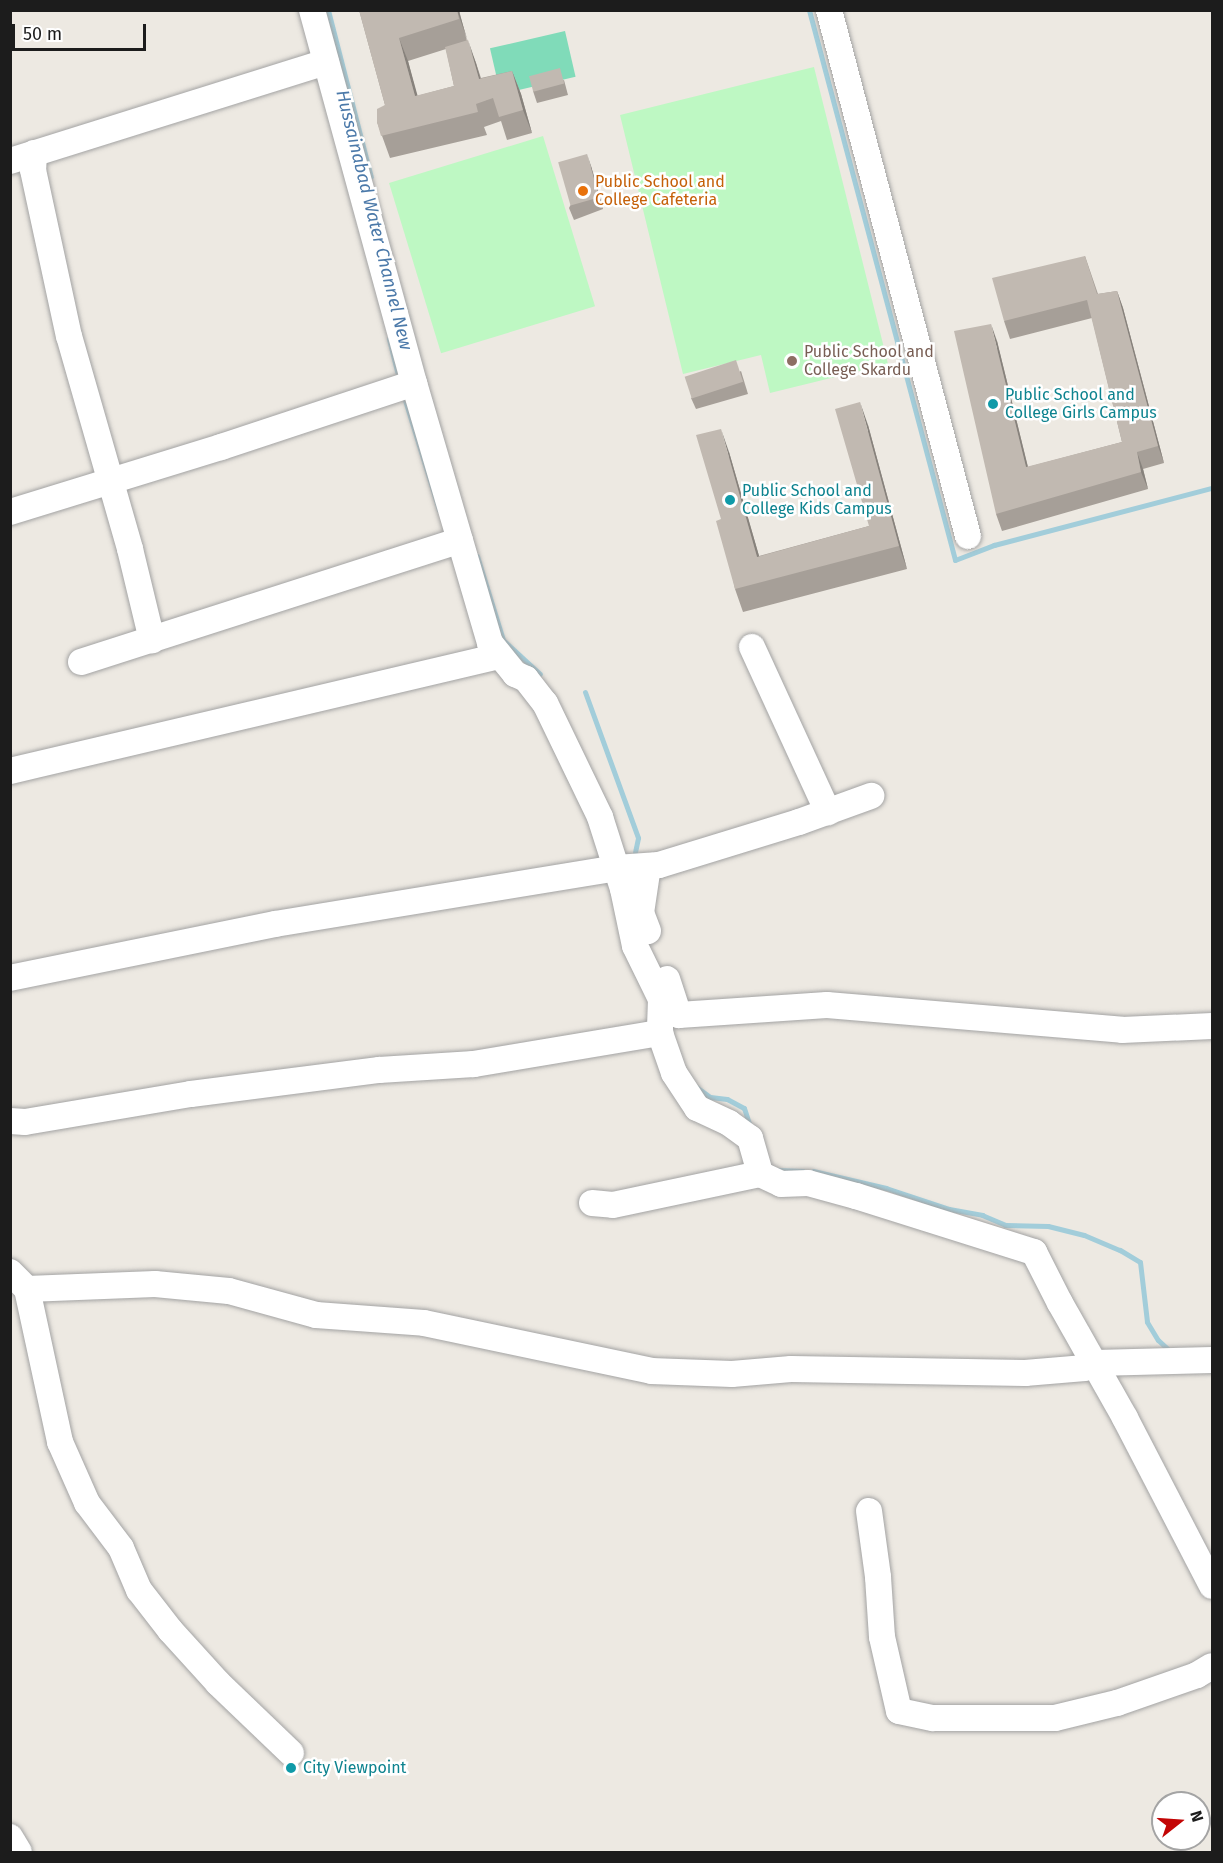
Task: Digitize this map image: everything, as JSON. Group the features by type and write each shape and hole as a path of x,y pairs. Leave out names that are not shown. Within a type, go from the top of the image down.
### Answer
{"street":[{"path":"312,10 414,383 490,643 515,674 526,679 545,703 600,817 636,946 661,999 660,1033 674,1073 697,1108 729,1123 750,1138 760,1174"},
{"path":"829,10 968,536"},
{"path":"152,640 130,549 69,336 33,170 22,157 326,63"},
{"path":"10,512 414,383"},
{"path":"81,662 460,540"},
{"path":"752,647 828,812"},
{"path":"10,771 499,656"},
{"path":"10,978 275,924 616,868 652,866 828,812 871,796"},
{"path":"652,866 647,873 641,913 679,1015 827,1005 1122,1030 1212,1026"},
{"path":"10,1121 25,1122 191,1094 379,1070 474,1064 660,1033"},
{"path":"592,1203 613,1205 760,1174 781,1184 808,1183 856,1196 1034,1252 1059,1304 1095,1363 1212,1586"},
{"path":"291,1753 218,1683 170,1630 139,1590 121,1548 87,1503 60,1442 19,1280 155,1284 229,1291 316,1315 424,1323 651,1371 732,1374 791,1369 1025,1373 1085,1368 1095,1363 1212,1360"},
{"path":"869,1511 878,1577 882,1637 899,1711 933,1718 1055,1718 1117,1703 1197,1675 1212,1666"},
{"path":"10,1837 20,1852"}],"green space":[{"path":"565,31 576,77 501,94 490,48"},
{"path":"814,67 888,364 770,393 761,355 683,374 620,115"},
{"path":"543,136 595,306 441,353 389,183"}],"building":[{"path":"359,10 457,10 459,19 399,38 415,96 454,86 445,47 468,40 479,79 512,71 523,110 499,117 493,98 476,104 478,112 381,136 377,122 377,109 385,105"},
{"path":"560,68 564,83 533,92 529,76"},
{"name":"Public School and College Cafeteria","path":"587,154 599,197 571,206 558,162"},
{"name":"Public School and College Girls Campus","path":"1085,256 1097,294 1117,291 1158,446 1137,452 1141,472 996,514 954,331 991,324 1026,467 1122,442 1087,300 1004,321 992,278"},
{"path":"736,360 743,382 692,399 685,377"},
{"path":"860,402 899,546 735,589 716,521 721,519 696,435 721,429 757,557 869,526 835,409"}],"waterway":[{"path":"328,10 371,177"},
{"path":"809,10 955,560 994,545 1212,488"},
{"name":"Hussainabad Water Channel New","path":"389,339 397,372"},
{"name":"Hussainabad Water Channel New","path":"405,400 439,510"},
{"name":"Hussainabad Water Channel New","path":"477,556 503,640 540,674"},
{"name":"Hussainabad Water Channel New","path":"585,692 638,838 635,852"},
{"name":"Hussainabad Water Channel New","path":"695,1086 710,1097 727,1099 744,1108 750,1127"},
{"name":"Hussainabad Water Channel New","path":"777,1170 803,1171"},
{"name":"Hussainabad Water Channel New","path":"813,1171 886,1188 949,1209 982,1215 1005,1225 1048,1226 1084,1235 1120,1250 1140,1262 1147,1322 1158,1340 1170,1351"}],"place":[{"name":"Public School and College Cafeteria","path":"583,191"},
{"name":"Public School and College Skardu","path":"792,361"},
{"name":"Public School and College Girls Campus","path":"993,404"},
{"name":"Public School and College Kids Campus","path":"730,500"},
{"name":"City Viewpoint","path":"291,1768"}]}
